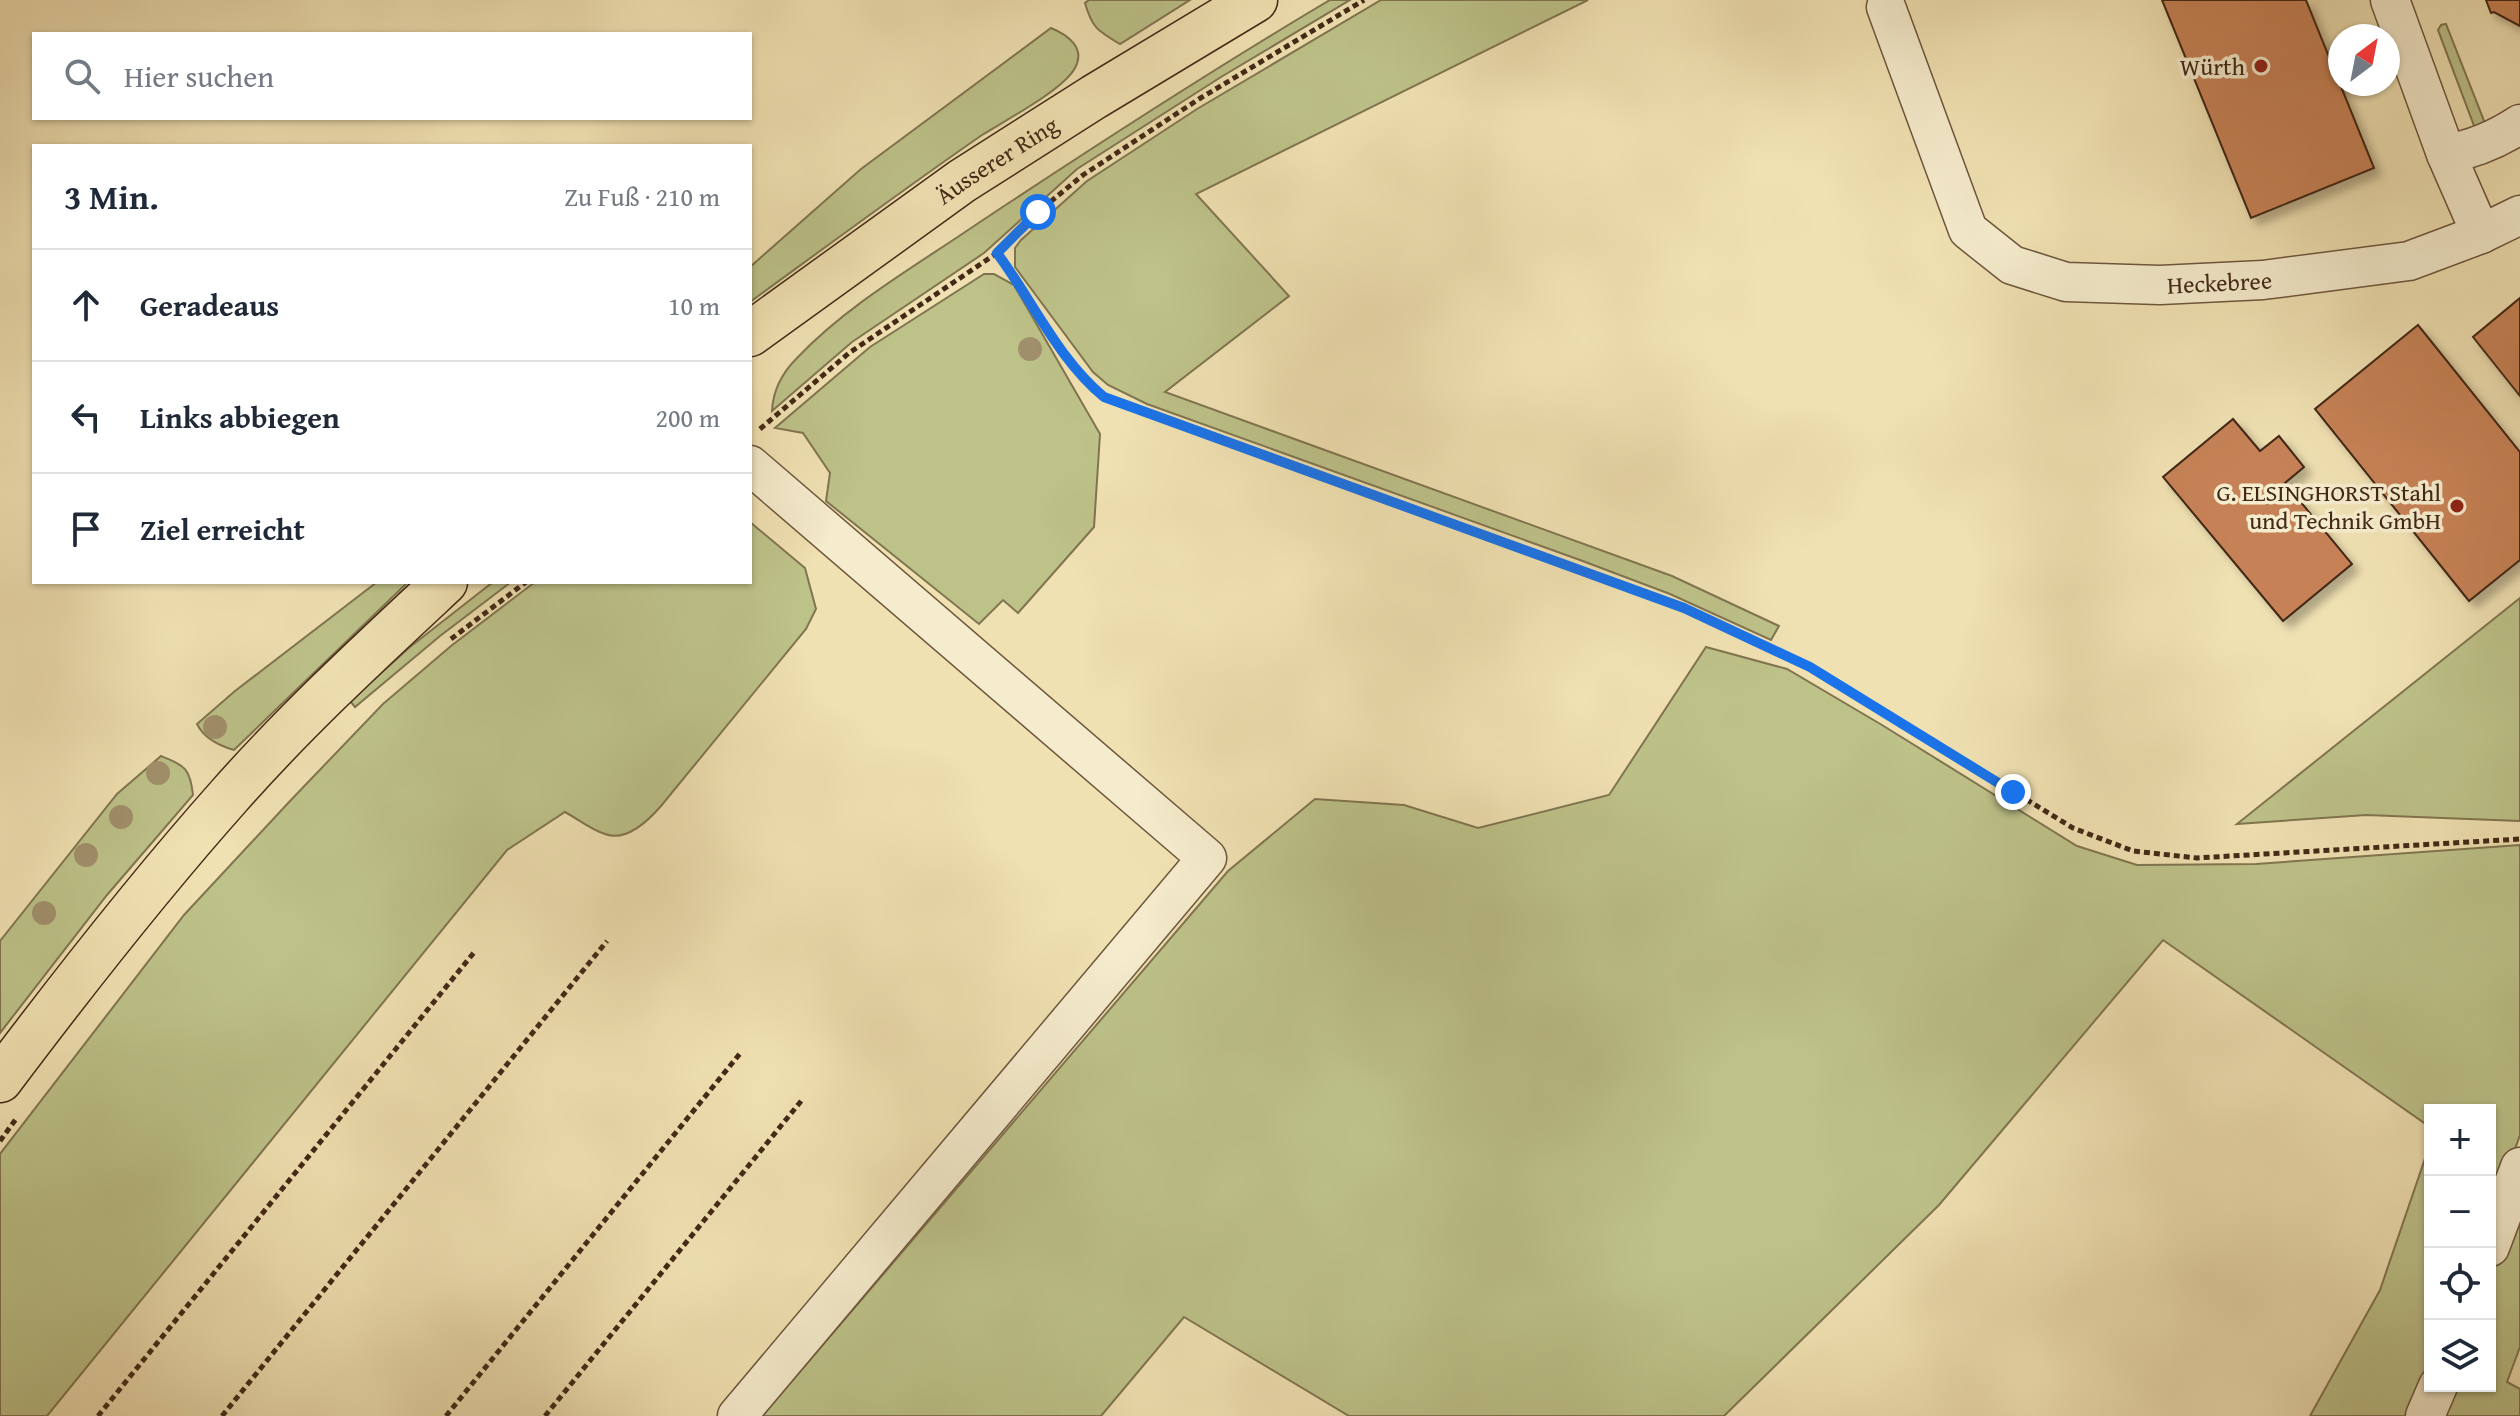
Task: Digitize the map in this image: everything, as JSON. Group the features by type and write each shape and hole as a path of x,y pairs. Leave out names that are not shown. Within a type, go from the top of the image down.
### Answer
{"main road":[{"name":"Äusserer Ring","path":"752,333 962,181 1255,0"},
{"path":"9,1098 86,967 229,795 337,683 443,584"}],"street":[{"path":"2390,0 2446,154 2481,234"},
{"name":"Heckebree","path":"1886,7 1968,230 2012,265 2066,282 2160,285 2263,280 2409,261 2481,234 2520,215"},
{"path":"2446,154 2496,140 2520,124"},
{"path":"737,1416 1207,858 752,467"},
{"path":"2496,1231 2520,1167"},
{"path":"2425,1416 2435,1392"}],"path":[{"path":"773,418 849,353 997,253 1038,212 1083,175 1199,99 1364,0"},
{"path":"997,253 1071,363 1087,383 1104,397 1684,608 1810,667 2073,828 2133,851 2197,858 2520,839"},
{"path":"445,643 523,584"},
{"path":"222,1416 607,941"},
{"path":"98,1416 476,950"},
{"path":"446,1416 742,1051"},
{"path":"0,1141 9,1098"},
{"path":"545,1416 802,1100"}],"green space":[{"path":"1089,0 1190,0 1120,44 1093,24 1085,3"},
{"path":"1330,0 1350,0 1221,77 1077,169 984,253 852,342 772,411 776,389 792,364 860,303 1108,138"},
{"path":"1381,0 1588,0 1196,194 1289,296 1165,392 1672,576 1779,626 1771,640 1670,594 1147,404 1108,385 1093,372 1015,267 1015,248 1021,240 1087,181 1197,109"},
{"path":"2446,24 2488,131 2476,131 2438,30"},
{"path":"1051,28 1069,38 1077,48 1075,68 1059,86 953,155 752,301 752,265 861,169"},
{"path":"984,274 994,274 1014,285 1100,434 1094,527 1018,613 1003,600 979,624 826,501 830,473 803,433 775,428 870,347"},
{"path":"752,524 805,568 816,609 806,629 661,806 636,829 613,836 595,830 565,812 507,850 47,1416 0,1416 0,1154 184,915 290,801 383,704 451,646 531,585 752,584"},
{"path":"374,584 406,584 234,750 208,737 197,724"},
{"path":"490,584 508,584 355,707 350,701 410,647"},
{"path":"2520,598 2520,821 2366,815 2237,824"},
{"path":"1706,647 1787,669 2077,846 2137,865 2256,864 2520,845 2520,1135 2496,1201 2496,1104 2424,1104 2424,1123 2163,940 1939,1205 1724,1416 1349,1416 1184,1317 1101,1416 762,1416 1228,871 1315,799 1404,805 1478,828 1609,795"},
{"path":"161,756 185,769 193,795 107,895 0,1033 0,941 117,794"},
{"path":"2424,1162 2424,1392 2427,1392 2417,1416 2310,1416 2380,1290"},
{"path":"2520,1192 2520,1347 2507,1382 2520,1389 2520,1416 2436,1416 2446,1392 2496,1392 2496,1256"}],"building":[{"name":"Würth","path":"2162,0 2306,0 2328,54 2328,96 2345,96 2374,168 2251,218"},
{"path":"2486,0 2520,0 2520,26 2491,13"},
{"path":"2520,298 2520,396 2473,337"},
{"name":"G. ELSINGHORST Stahl und Technik GmbH","path":"2418,325 2520,452 2520,560 2469,601 2315,409"},
{"path":"2233,419 2260,451 2279,436 2304,467 2285,483 2352,564 2283,621 2163,477"}],"place":[{"name":"Würth","path":"2261,66"},
{"name":"G. ELSINGHORST Stahl und Technik GmbH","path":"2457,506"}],"route":[{"path":"1038,212 997,253 1071,363 1087,383 1104,397 1684,608 1810,667 2013,792"}]}
